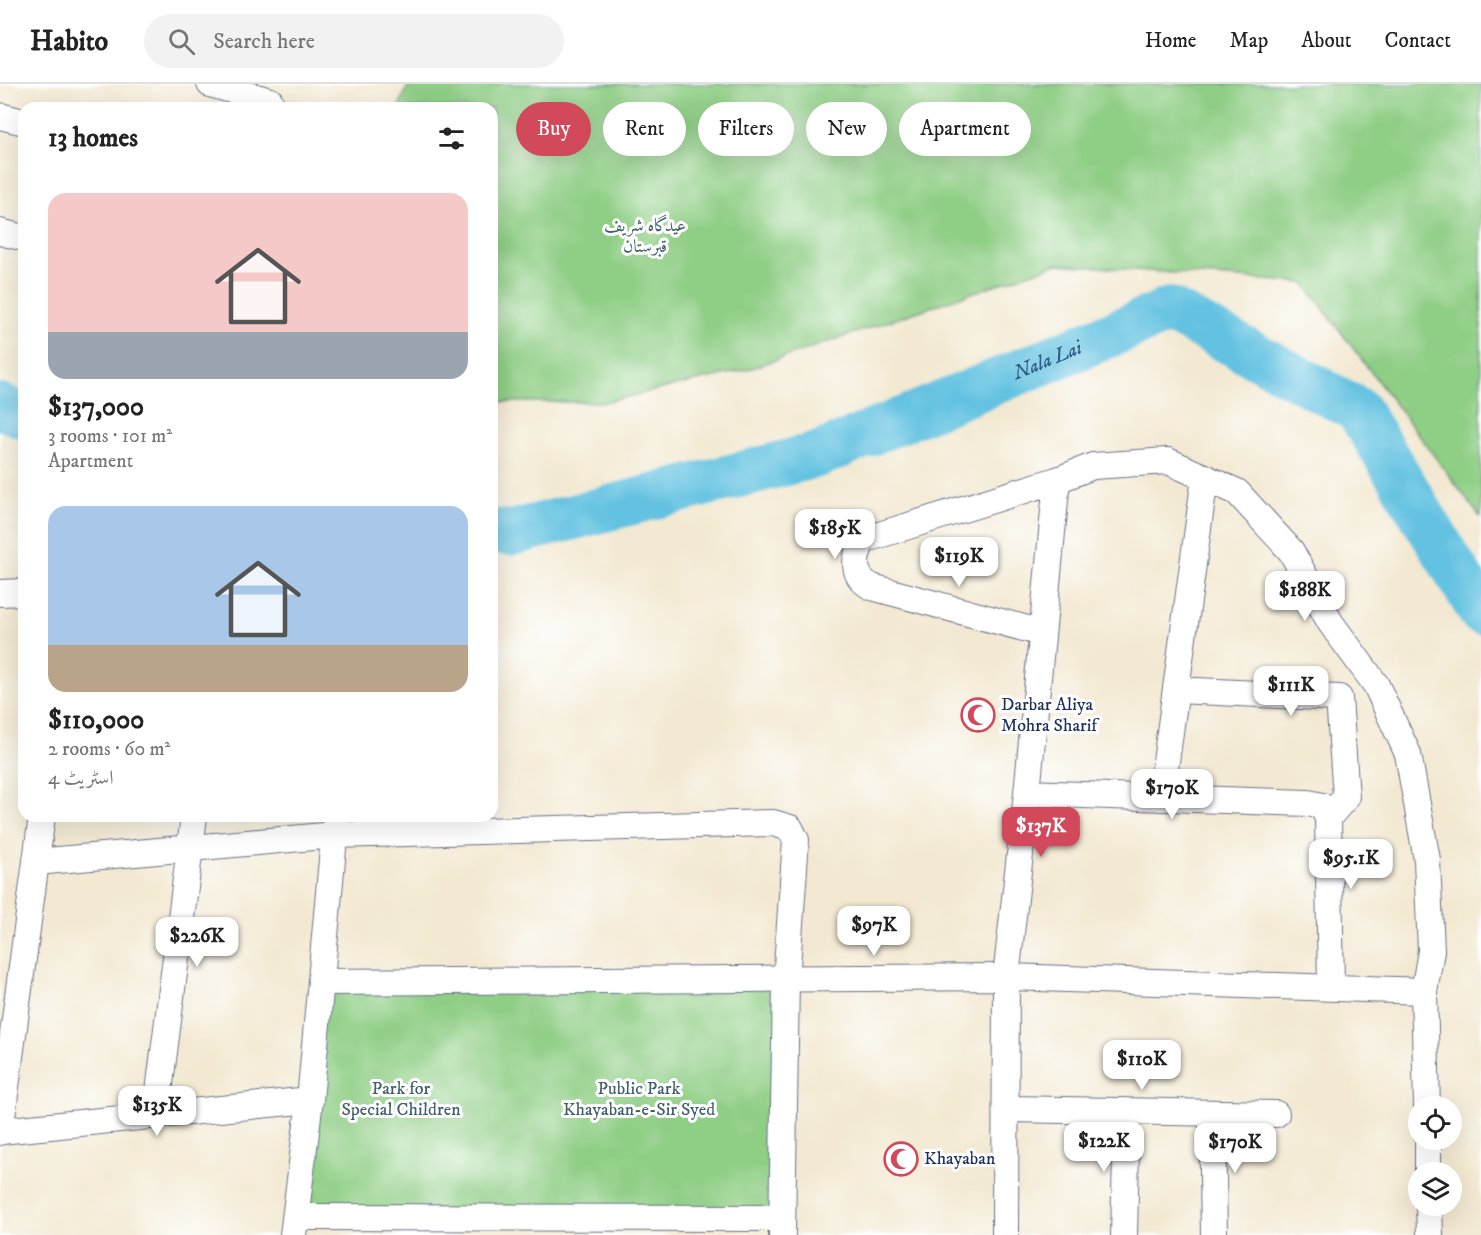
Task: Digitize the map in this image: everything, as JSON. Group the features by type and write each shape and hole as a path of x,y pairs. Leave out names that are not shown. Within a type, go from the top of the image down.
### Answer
{"street":[{"path":"210,84 270,100"},
{"path":"0,116 18,120"},
{"path":"0,232 18,236"},
{"path":"1042,633 872,587 861,581 856,571 858,550 863,540 1057,480 1093,466 1167,461 1237,492 1291,551 1330,622 1376,685 1407,754 1427,860 1431,951 1424,991 1427,1096"},
{"path":"1161,798 1205,477"},
{"path":"1005,1235 1006,977 1027,793 1057,480"},
{"path":"0,594 18,592"},
{"path":"1176,690 1339,698 1346,797 1328,818"},
{"path":"1027,793 1308,803 1322,806 1328,818 1330,987"},
{"path":"41,822 8,1013 0,1132 310,1100"},
{"path":"156,1115 193,822"},
{"path":"36,862 190,848 335,825 773,823 790,828 796,840 786,980 782,1227 295,1226 322,982 335,825"},
{"path":"322,982 1006,977 1424,991"},
{"path":"1007,1109 1276,1114"},
{"path":"1124,1235 1127,1113"},
{"path":"1212,1114 1215,1235"},
{"path":"1429,1216 1430,1235"}],"green space":[{"name":"عیدگاہ شریف قبرستان","path":"409,84 1481,84 1481,518 1304,283 1057,264 749,369 605,402 498,402 498,102 401,102"},
{"name":"Public Park Khayaban-e-Sir Syed","path":"786,980 782,1218 297,1217 322,982"}],"waterway":[{"name":"Nala Lai","path":"498,532 511,533 817,455 1170,310 1358,410 1481,612"},
{"name":"Nala Lai","path":"0,406 18,414"}],"place":[{"name":"Darbar Aliya Mohra Sharif","path":"978,715"},
{"name":"Khayaban","path":"901,1159"}],"park label":[{"name":"Park for Special Children","path":"401,1099"}]}
